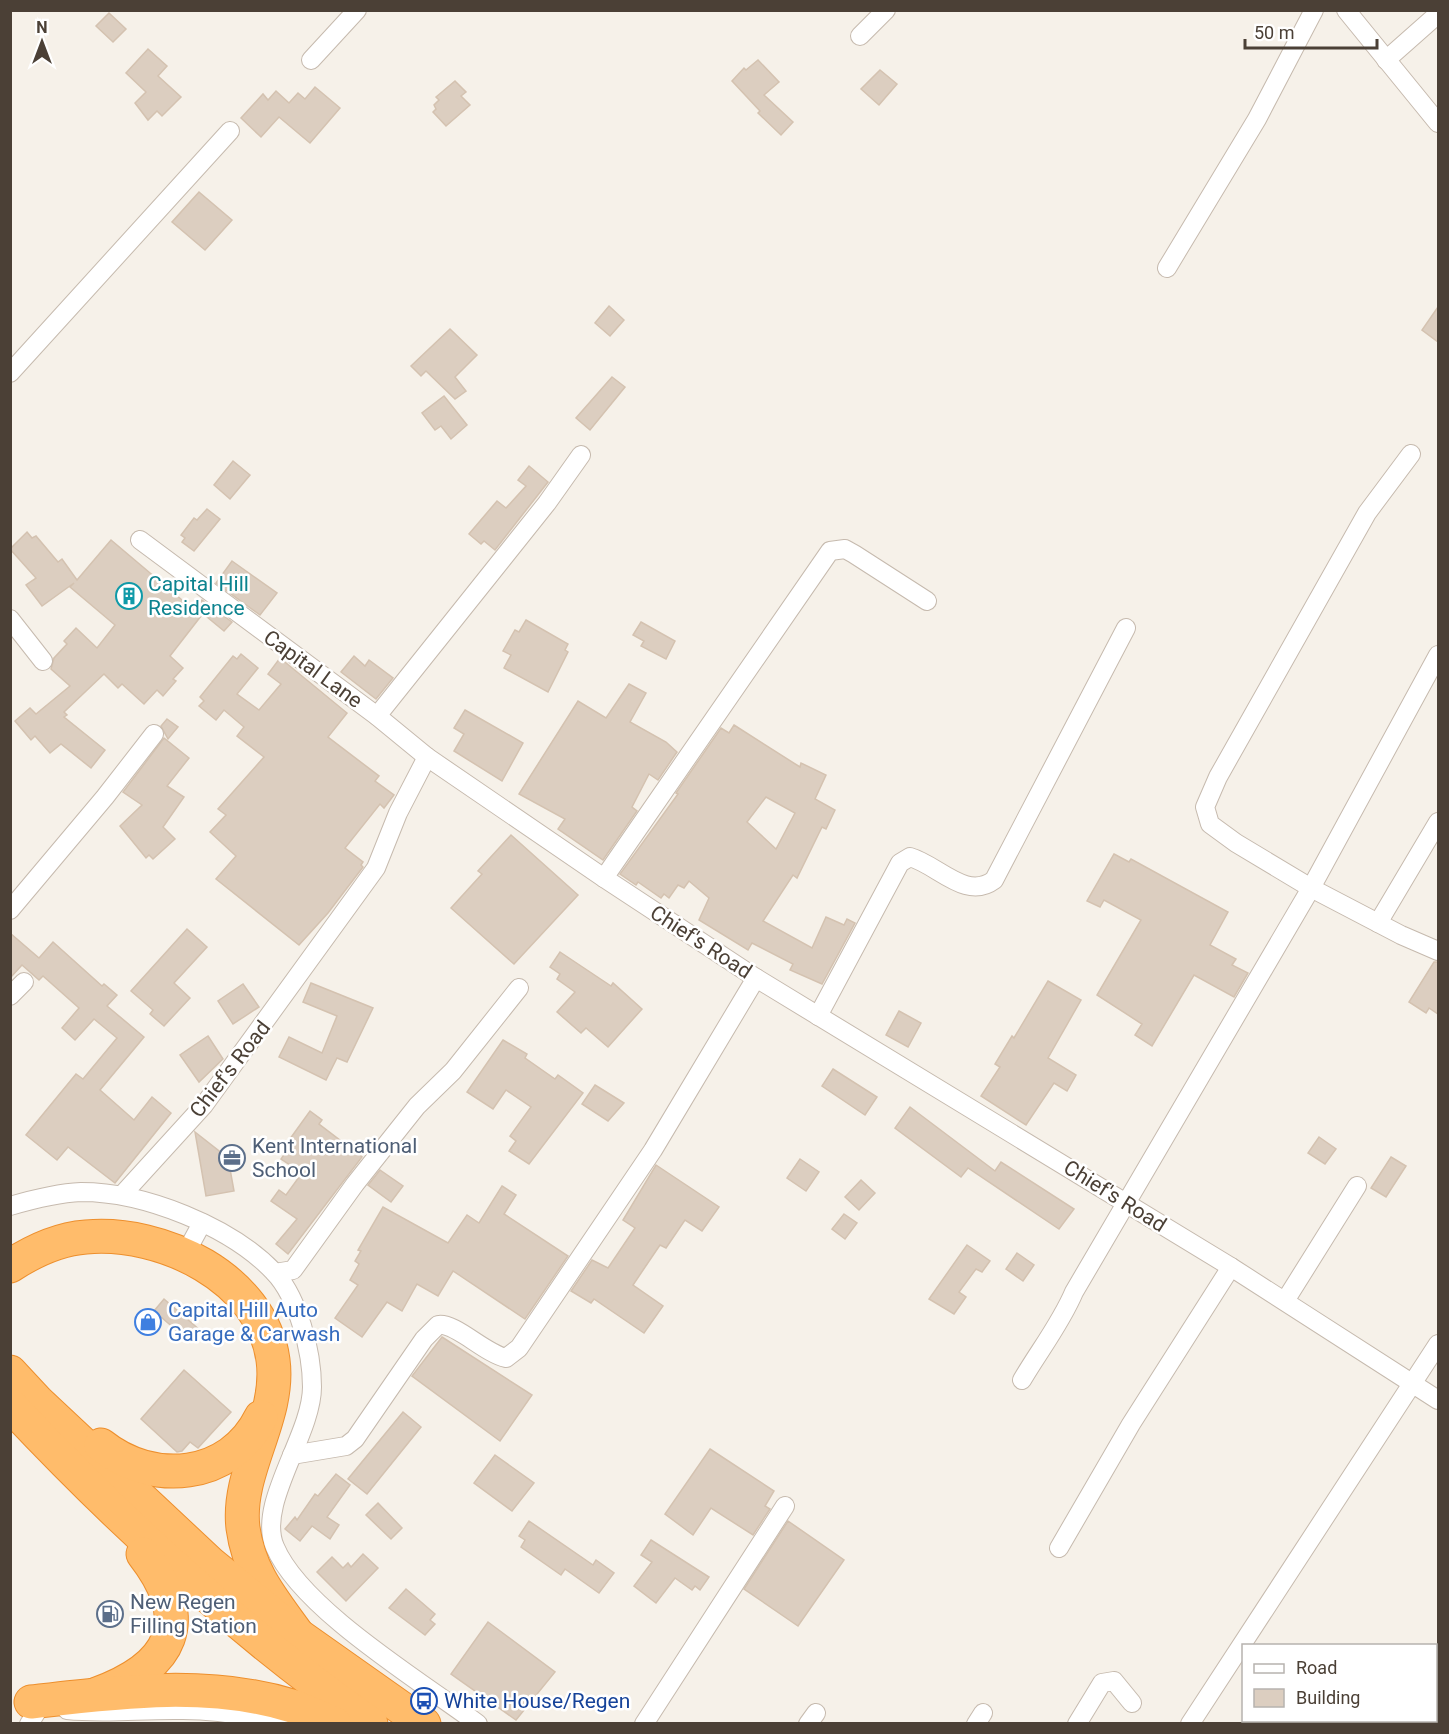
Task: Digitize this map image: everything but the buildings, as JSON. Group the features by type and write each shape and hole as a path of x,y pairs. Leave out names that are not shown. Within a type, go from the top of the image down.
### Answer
{"highway":[{"path":"10,1266 31,1252 53,1244 85,1237 117,1237 149,1243 184,1256 220,1276 248,1300 267,1333 273,1361 273,1394 245,1492 243,1524 247,1554 259,1579 298,1635"},
{"path":"10,1372 39,1435 84,1491 141,1550 162,1577 170,1598 172,1626 166,1647 152,1663 129,1681 97,1694"},
{"path":"24,1403 73,1422 109,1451 133,1464 162,1471 190,1472 215,1462 237,1448 258,1424 273,1394"},
{"path":"24,1403 114,1473 210,1563 298,1635 418,1705"},
{"path":"39,1435 134,1529 218,1607 317,1686 371,1724"},
{"path":"28,1709 97,1694 179,1690 234,1694 292,1706 335,1724"}],"street":[{"path":"311,60 357,10"},
{"path":"860,36 886,10"},
{"path":"1167,268 1257,119 1314,10"},
{"path":"1346,10 1437,118"},
{"path":"1386,60 1438,14"},
{"path":"10,373 230,131"},
{"path":"1411,454 1367,513 1218,777 1204,807 1210,824 1236,843 1311,888 1438,951"},
{"path":"377,716 547,503 581,455"},
{"name":"Capital Lane","path":"140,540 377,716 427,757"},
{"path":"604,878 830,551 845,549 927,602"},
{"path":"10,619 43,661"},
{"path":"818,1016 900,863 910,857 923,861 960,884 975,888 984,887 994,880 1126,628"},
{"path":"1022,1380 1065,1313 1074,1292 1311,888 1438,656"},
{"path":"10,910 98,806 154,734"},
{"name":"Chief's Road","path":"122,1195 204,1105 376,868 398,813 427,757 756,978 1231,1267 1438,1400"},
{"path":"1378,923 1438,822"},
{"path":"292,1455 346,1446 355,1439 424,1339 438,1325 454,1328 493,1355 506,1358 519,1348 653,1150 756,978"},
{"path":"10,996 24,982"},
{"path":"275,1273 293,1270 355,1184 410,1114 453,1071 519,988"},
{"path":"1285,1301 1357,1186"},
{"path":"10,1206 41,1197 81,1192 122,1195 202,1222 245,1249 275,1273 297,1309 307,1348 312,1386 309,1407 271,1519 273,1545 285,1567 317,1602 362,1639 418,1705 478,1724"},
{"path":"184,1256 202,1222"},
{"path":"1059,1548 1131,1424 1231,1267"},
{"path":"1242,1644 1438,1344"},
{"path":"644,1724 785,1506"},
{"path":"1190,1724 1242,1645"},
{"path":"1077,1724 1102,1683 1114,1681 1132,1703"},
{"path":"28,1709 93,1712 183,1710 276,1723"}],"place":[{"name":"Capital Hill Residence","path":"129,596"},
{"name":"Kent International School","path":"232,1158"},
{"name":"Capital Hill Auto Garage & Carwash","path":"148,1322"},
{"name":"New Regen Filling Station","path":"110,1614"},
{"name":"White House/Regen","path":"424,1701"}]}
